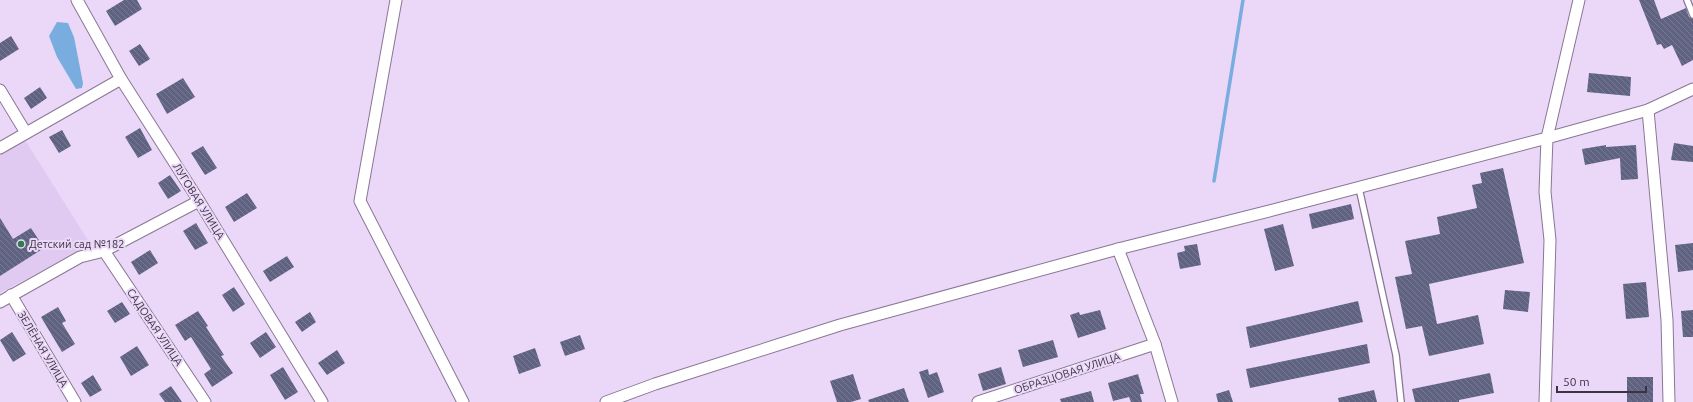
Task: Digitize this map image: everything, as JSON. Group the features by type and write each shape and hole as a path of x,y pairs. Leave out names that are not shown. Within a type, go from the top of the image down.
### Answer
{"street":[{"name":"ЛУГОВАЯ УЛИЦА","path":"77,0 122,79 199,201 322,402"},
{"path":"396,0 360,200 463,402"},
{"path":"1545,402 1550,240 1545,192 1547,138 1579,0"},
{"path":"0,148 122,79"},
{"path":"606,402 655,384 840,325 1118,249 1359,188 1547,138 1648,110 1693,89"},
{"path":"0,90 26,133"},
{"path":"1648,110 1667,320 1669,402"},
{"path":"0,302 80,257 104,251 199,201"},
{"path":"1118,249 1155,344 1172,402"},
{"name":"САДОВАЯ УЛИЦА","path":"104,251 205,402"},
{"name":"ЗЕЛЁНАЯ УЛИЦА","path":"11,296 75,402"},
{"name":"ОБРАЗЦОВАЯ УЛИЦА","path":"978,402 1155,344"}],"lane":[{"path":"1687,0 1693,15"},
{"path":"1359,188 1396,355 1401,402"}],"shaded area":[{"path":"25,140 91,245 0,293 0,155"}],"water":[{"path":"57,22 68,23 74,37 83,83 82,88 76,89 57,57 49,36"}],"building":[{"path":"124,0 137,0 142,9 115,26 106,11"},
{"path":"1639,0 1654,0 1661,19 1686,8 1689,17 1693,19 1693,60 1682,66 1672,45 1664,49 1661,44 1657,45"},
{"path":"11,36 19,49 0,61 0,43"},
{"path":"140,44 150,59 139,66 129,51"},
{"path":"1589,73 1631,77 1630,96 1587,92"},
{"path":"183,78 195,97 167,114 156,94"},
{"path":"40,87 47,98 31,109 24,98"},
{"path":"140,128 152,150 138,158 125,137"},
{"path":"62,130 71,146 59,153 49,137"},
{"path":"1674,143 1693,146 1693,162 1671,160"},
{"path":"1606,145 1606,147 1636,145 1638,179 1621,180 1620,158 1585,165 1582,149"},
{"path":"203,146 217,168 205,175 191,153"},
{"path":"1503,168 1524,263 1429,284 1437,324 1478,315 1484,344 1429,356 1422,326 1406,329 1395,277 1412,274 1405,241 1440,234 1437,217 1477,208 1472,185 1482,183 1480,173"},
{"path":"170,175 181,191 168,199 158,183"},
{"path":"247,193 257,208 234,222 225,207"},
{"path":"1351,204 1354,219 1312,229 1309,214"},
{"name":"Детский сад №182","path":"0,218 13,239 31,228 44,248 0,276"},
{"path":"196,223 208,243 195,250 183,231"},
{"path":"1283,224 1294,266 1275,271 1264,229"},
{"path":"1693,243 1693,270 1678,272 1675,245"},
{"path":"1197,244 1201,265 1180,269 1177,253 1185,251 1184,246"},
{"path":"150,250 158,263 139,275 131,262"},
{"path":"287,256 294,267 270,282 263,271"},
{"path":"1646,282 1649,317 1626,319 1623,284"},
{"path":"234,287 245,304 233,312 222,295"},
{"path":"1505,290 1530,292 1528,312 1503,309"},
{"path":"1358,301 1363,322 1250,348 1246,327"},
{"path":"122,302 130,314 115,323 107,311"},
{"path":"58,307 66,321 62,323 75,344 62,352 41,317"},
{"path":"1100,310 1106,329 1078,338 1070,315 1079,312 1080,315"},
{"path":"1693,310 1693,337 1683,337 1681,311"},
{"path":"198,311 208,326 206,327 224,355 221,356 233,373 212,387 204,374 211,369 191,337 185,341 175,325"},
{"path":"310,312 316,322 302,332 295,322"},
{"path":"12,332 26,354 13,362 0,340"},
{"path":"266,332 276,347 260,358 250,343"},
{"path":"580,335 585,349 565,356 560,342"},
{"path":"1053,340 1058,357 1023,367 1018,350"},
{"path":"1367,344 1370,363 1250,388 1246,369"},
{"path":"137,346 149,365 131,376 120,357"},
{"path":"535,348 541,366 519,374 513,356"},
{"path":"337,350 345,363 327,375 318,363"},
{"path":"283,367 298,392 285,400 270,375"},
{"path":"1001,367 1006,384 983,391 978,374"},
{"path":"928,369 929,375 937,372 944,392 928,398 919,372"},
{"path":"1490,373 1494,393 1459,400 1459,402 1415,402 1412,389"},
{"path":"853,374 861,399 851,402 837,402 830,381"},
{"path":"1138,374 1144,394 1140,394 1142,402 1131,402 1129,397 1113,401 1108,383"},
{"path":"93,375 102,390 90,397 81,383"},
{"path":"1627,377 1653,377 1653,402 1627,402"},
{"path":"171,386 182,402 165,402 159,394"},
{"path":"904,388 909,402 869,402 868,400"},
{"path":"1229,390 1233,402 1218,402 1216,394"},
{"path":"1374,390 1377,402 1339,402 1338,398"},
{"path":"1091,391 1094,402 1061,402 1060,399"}],"waterway":[{"path":"1214,181 1243,0"}],"place":[{"name":"Детский сад №182","path":"21,244"}]}
